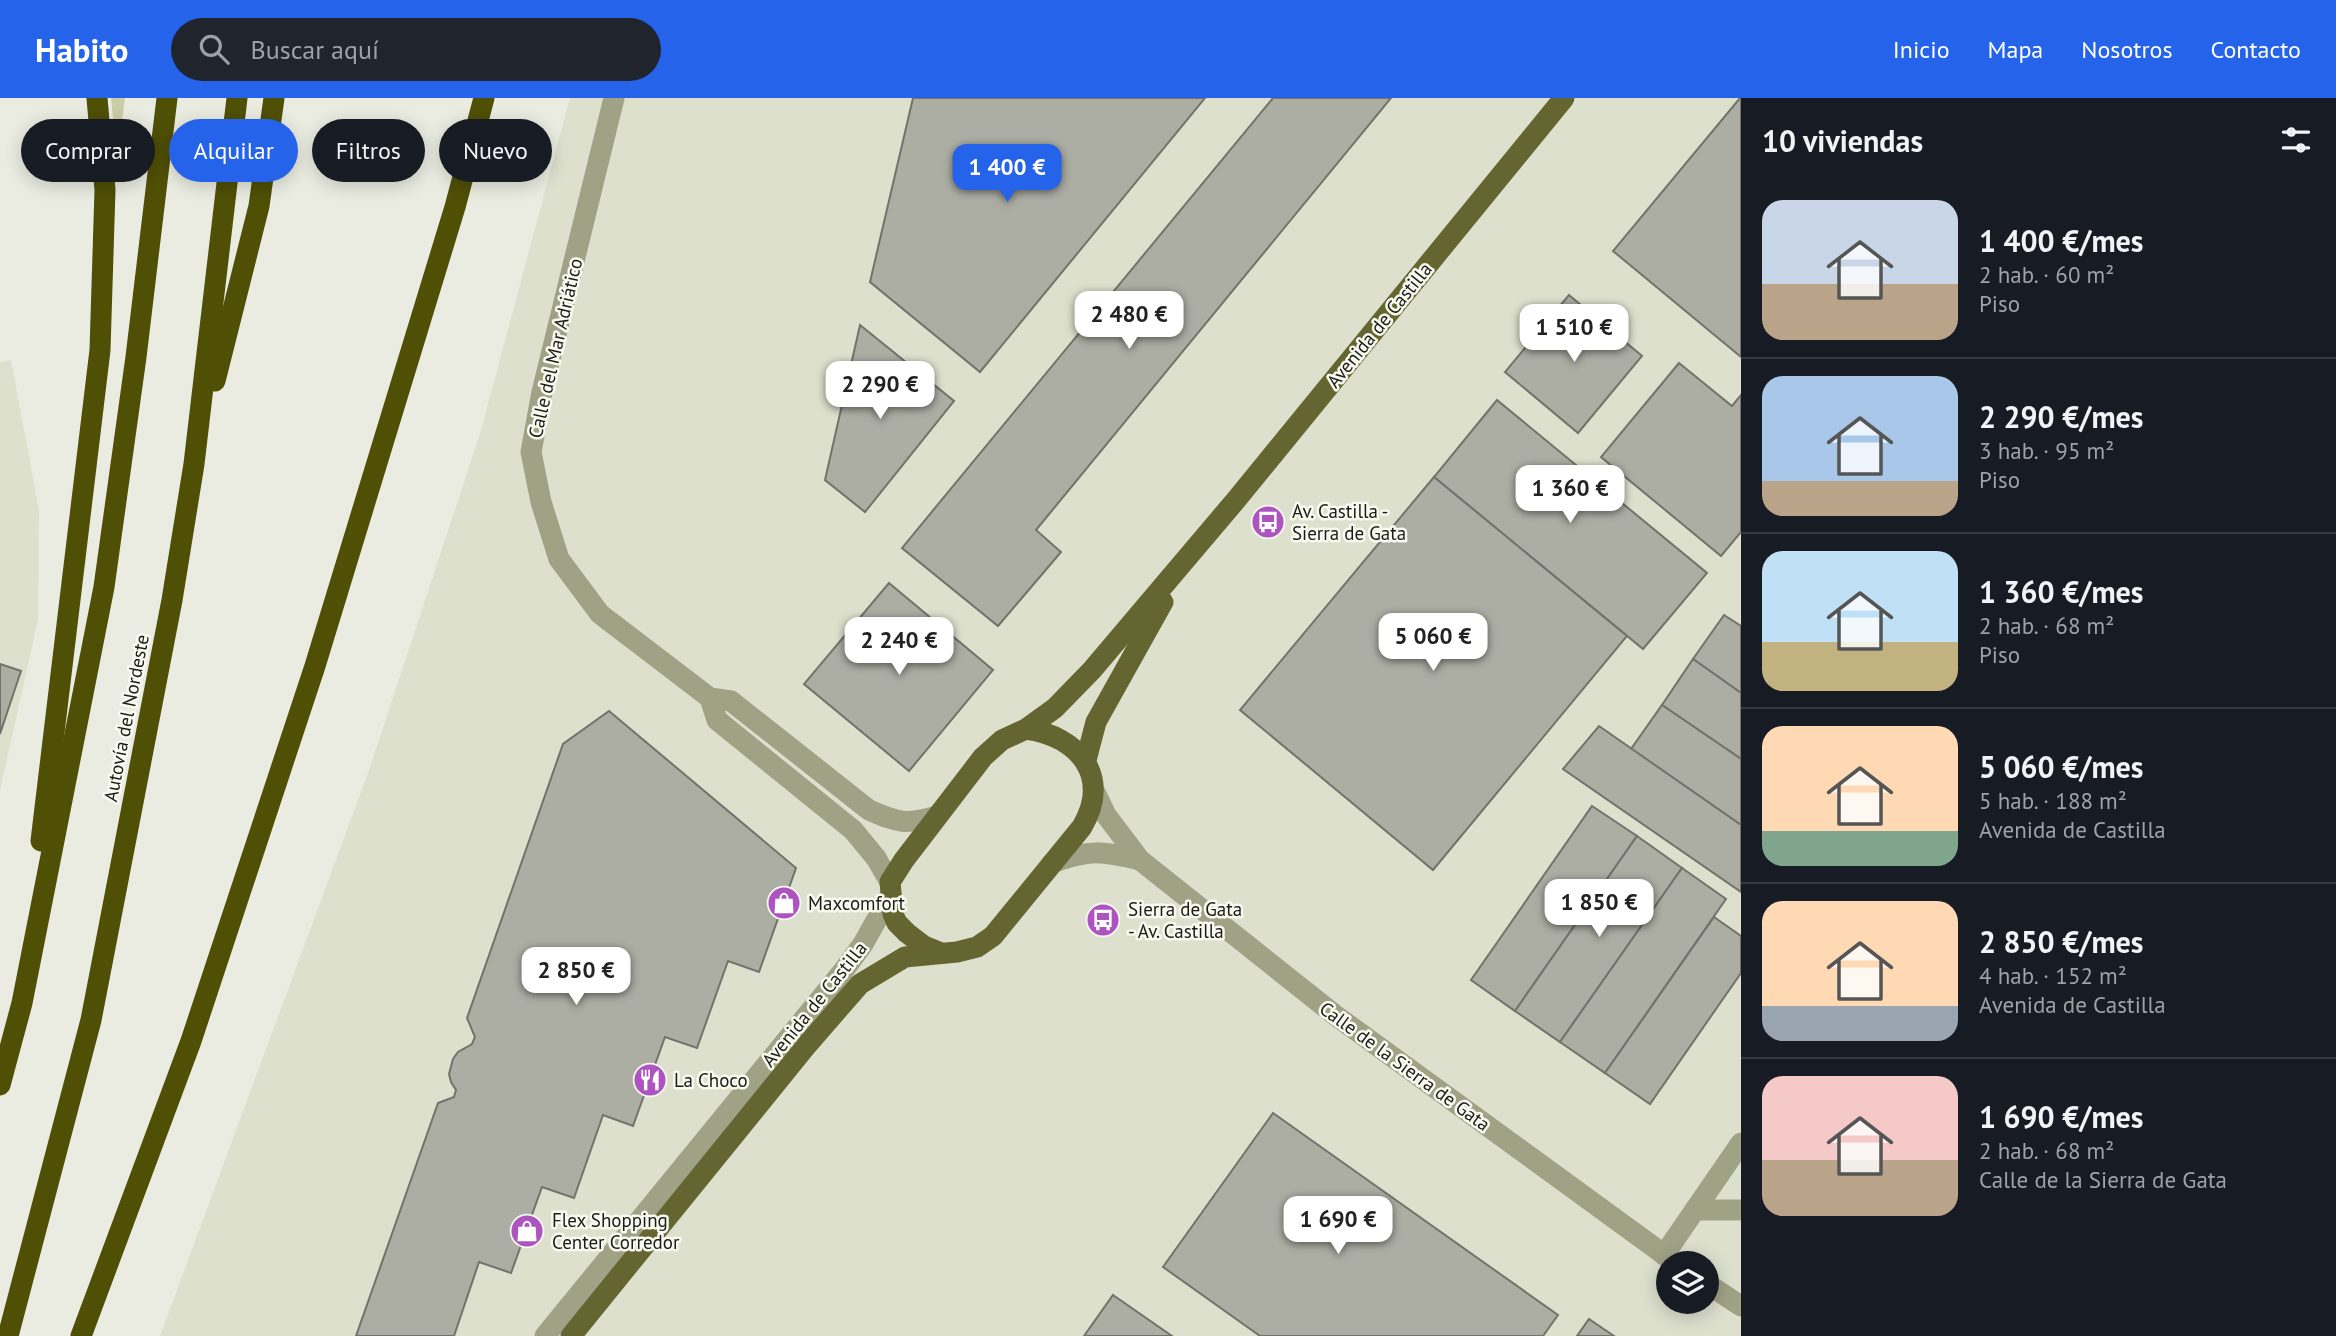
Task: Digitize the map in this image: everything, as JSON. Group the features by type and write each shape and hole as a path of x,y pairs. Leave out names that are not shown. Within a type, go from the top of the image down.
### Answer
{"highway":[{"path":"22,1003 100,349 105,190 97,98"},
{"path":"0,1085 22,1003 104,587 136,357 167,98"},
{"name":"Autovía del Nordeste","path":"9,1336 91,1020 172,600 194,464 237,98"},
{"path":"194,464 259,206 274,98"},
{"path":"81,1336 191,1041 310,679 455,207 484,98"}],"main road":[{"name":"Avenida de Castilla","path":"890,889 904,860 983,757 1002,740 1026,729 1055,708 1092,670 1193,552 1564,98"},
{"name":"Avenida de Castilla","path":"1086,760 1096,722 1147,628 1193,552"},
{"path":"1026,729 1044,731 1069,744 1086,760 1093,788"},
{"name":"Avenida de Castilla","path":"571,1336 807,1045 860,984 905,957 977,947 993,936 1090,813 1093,788"},
{"path":"890,889 897,923 924,946 940,953"}],"street":[{"name":"Calle del Mar Adriático","path":"614,98 542,391 531,452 541,502 559,559 600,614 710,698 732,701 869,810 897,822 914,823 937,816"},
{"name":"Calle del Mar Adriático","path":"710,698 717,720 853,830 876,858 890,889"},
{"name":"Calle de la Sierra de Gata","path":"1093,788 1106,815 1140,860 1335,1015 1660,1251"},
{"name":"Calle de la Sierra de Gata","path":"1052,863 1078,854 1094,853 1109,853 1140,860"},
{"name":"Avenida de Castilla","path":"545,1336 844,970 863,944 890,889"},
{"path":"1675,1251 1695,1210 1741,1143"},
{"path":"1695,1210 1741,1210"},
{"path":"1719,1292 1741,1306"}],"shaded area":[{"path":"570,98 1741,98 1741,1336 160,1336 368,773 480,434 548,182 552,182 552,165"},
{"path":"11,360 39,510 38,620 0,791 0,362"}],"green space":[{"path":"111,98 125,98 122,119 113,119"}],"building":[{"path":"913,98 1205,98 980,372 870,282"},
{"path":"1273,98 1391,98 1036,530 1061,552 998,626 902,548"},
{"path":"1741,98 1741,357 1613,251"},
{"path":"1569,295 1642,356 1578,433 1505,372"},
{"path":"860,325 954,401 865,512 825,480"},
{"path":"1679,363 1732,406 1741,395 1741,532 1721,556 1601,457"},
{"path":"1497,400 1707,573 1643,649 1434,477"},
{"path":"1434,477 1627,636 1433,870 1240,710"},
{"path":"889,583 993,670 909,771 804,684"},
{"path":"1724,615 1741,626 1741,693 1693,659"},
{"path":"1693,659 1741,693 1741,759 1662,705"},
{"path":"0,664 21,671 0,734"},
{"path":"1662,705 1741,759 1741,825 1631,749"},
{"path":"609,711 796,868 759,972 728,961 697,1048 665,1037 633,1126 603,1115 574,1198 542,1187 511,1273 479,1262 454,1336 356,1336 438,1103 454,1097 456,1090 449,1074 453,1059 458,1052 472,1044 475,1037 467,1018 563,744"},
{"path":"1599,726 1741,825 1741,892 1563,769"},
{"path":"1592,806 1637,836 1515,1011 1471,980"},
{"path":"1637,836 1682,868 1560,1042 1515,1011"},
{"path":"1682,868 1726,899 1605,1073 1560,1042"},
{"path":"1714,917 1741,936 1741,973 1650,1104 1605,1073"},
{"path":"1273,1113 1558,1315 1543,1336 1260,1336 1163,1267"},
{"path":"1113,1295 1172,1336 1084,1336"},
{"path":"1589,1319 1614,1336 1577,1336"}],"place":[{"name":"Av. Castilla - Sierra de Gata","path":"1268,522"},
{"name":"Maxcomfort","path":"784,903"},
{"name":"Sierra de Gata - Av. Castilla","path":"1103,920"},
{"name":"La Choco","path":"650,1080"},
{"name":"Flex Shopping Center Corredor","path":"527,1231"}]}
